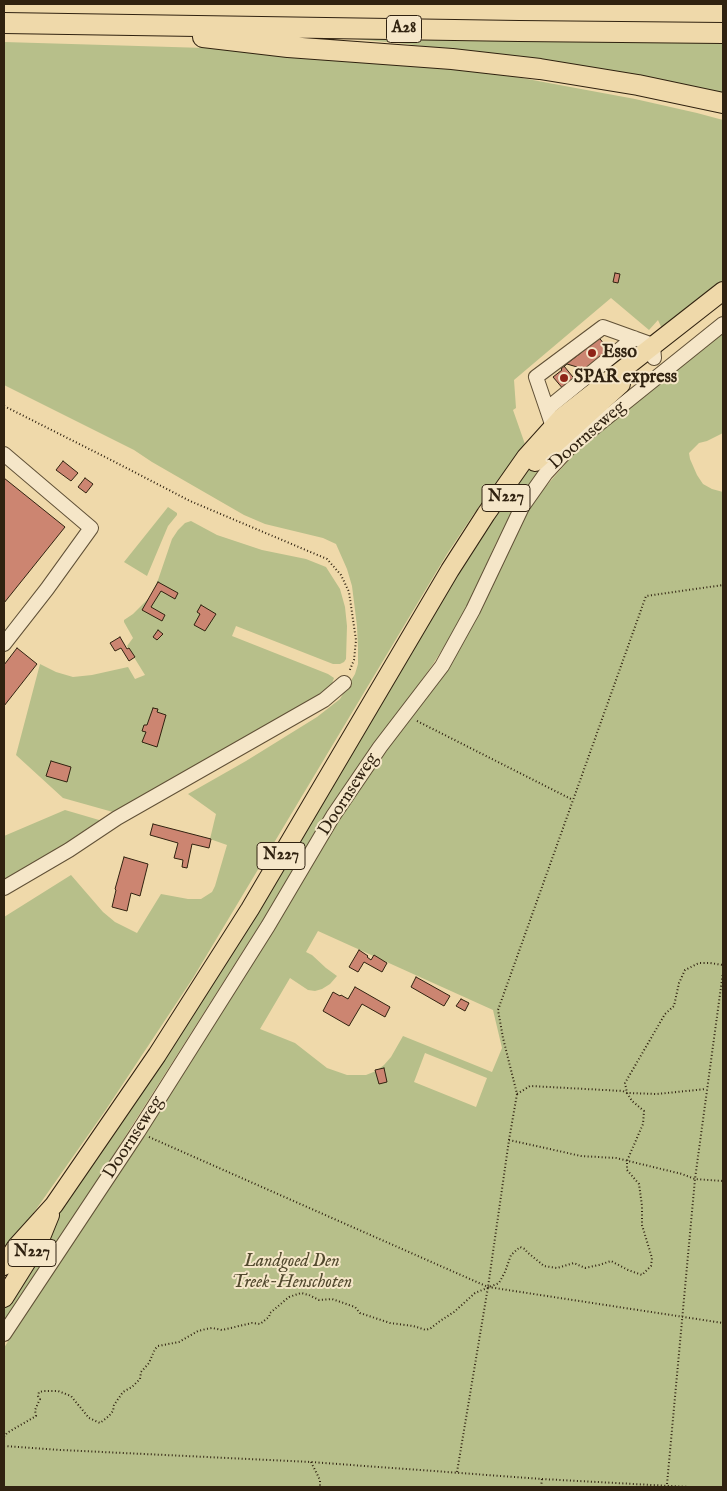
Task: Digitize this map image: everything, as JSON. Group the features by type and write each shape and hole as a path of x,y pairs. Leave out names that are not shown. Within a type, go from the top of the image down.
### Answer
{"highway":[{"name":"A28","path":"4,22 500,31 723,32"},
{"name":"A28","path":"84,24 288,47 452,59 540,69 638,85 723,103"}],"main road":[{"name":"Doornseweg","path":"653,352 723,291"},
{"name":"Doornseweg","path":"4,1266 16,1247 54,1205 157,1055 244,917 450,570 561,429 562,416 723,303"},
{"name":"Doornseweg","path":"4,1298 39,1242 54,1205"}],"street":[{"name":"Doornseweg","path":"4,1334 138,1132 268,926 333,816 380,747 442,666 473,610 522,507 546,473 570,447 723,324"},
{"name":"Doornseweg","path":"561,429 547,409 536,376 603,327 634,338 653,352"},
{"path":"547,409 634,338"},
{"path":"4,454 91,528 4,644"},
{"path":"4,888 69,850 116,818 324,700 344,683"}],"path":[{"path":"4,406 190,501 326,559 341,575 349,592 353,615 356,640 354,660 344,683"},
{"path":"457,1472 488,1287 517,1094 498,1010 646,596 723,585"},
{"path":"404,715 574,800"},
{"path":"4,1437 7,1433 36,1416 35,1410 40,1399 38,1396 40,1392 44,1391 58,1391 71,1396 89,1418 100,1423 113,1411 114,1405 123,1392 140,1379 141,1372 150,1363 158,1346 179,1342 198,1331 212,1328 222,1330 252,1323 260,1324 292,1295 301,1293 319,1300 332,1299 355,1307 360,1313 390,1323 426,1330 454,1312 475,1293 499,1283 506,1272 511,1254 520,1247 525,1249 544,1266 557,1268 574,1263 585,1268 611,1261 642,1275 650,1266 652,1258 642,1225 639,1184 627,1170 627,1161 643,1124 644,1110 632,1101 627,1093 625,1083 665,1014 674,1006 679,983 685,970 699,963 723,965"},
{"path":"667,1485 695,1179 723,972"},
{"path":"517,1094 530,1086 658,1094 706,1090"},
{"path":"138,1132 488,1287 723,1323"},
{"path":"509,1140 581,1156 616,1158 695,1179 723,1181"},
{"path":"4,1446 310,1462 542,1479 690,1487"},
{"path":"310,1462 320,1480 320,1487"},
{"path":"541,1487 542,1479"}],"green space":[{"path":"324,36 723,41 723,100 543,62 407,44"},
{"path":"4,42 239,49 434,66 511,76 635,99 723,120 723,283 662,329 658,320 649,330 611,298 514,380 516,408 513,410 526,447 473,515 447,554 193,978 105,1111 4,1255 4,917 71,875 103,912 115,922 137,933 161,894 188,899 201,899 212,892 227,845 210,839 216,814 188,794 317,717 340,699 355,674 358,664 358,648 352,586 336,544 323,538 265,524 244,515 134,450 4,385"},
{"name":"Landgoed Den Treek-Henschoten","path":"723,330 723,433 699,443 689,453 697,475 703,484 723,492 723,1487 4,1487 4,1348 356,788 399,732 529,506 586,440","holes":["318,931 493,1010 502,1048 492,1072 403,1036 391,1057 376,1071 366,1075 347,1075 327,1068 295,1043 260,1029 290,978 308,990 315,991 330,984 337,976 306,952","425,1053 487,1078 476,1107 414,1082"]},
{"path":"569,426 513,511 456,628 320,830 4,1327 4,1306 24,1276 65,1202 452,578 520,480"},
{"path":"168,507 177,515 168,526 147,576 124,562"},
{"path":"191,521 217,535 262,550 306,559 326,567 340,589 345,607 347,626 346,659 340,664 333,664 236,626 232,636 328,674 334,678 331,686 324,693 120,814 63,798 16,755 40,664 56,672 73,677 128,667 135,679 145,675 127,646 133,638 124,620 150,597 172,539 185,523"},
{"path":"65,810 106,822 4,882 4,836"}],"building":[{"path":"615,273 620,274 618,283 613,282"},
{"path":"593,330 616,359 577,382 564,366 582,352 575,343"},
{"path":"567,364 577,367 581,375 564,390 553,377"},
{"path":"63,461 78,473 71,481 56,470"},
{"path":"4,478 65,527 4,603"},
{"path":"85,478 93,484 86,493 78,487"},
{"path":"158,582 178,593 175,599 161,591 151,607 165,615 162,621 142,610"},
{"path":"201,605 216,614 205,631 194,625 200,614 197,612"},
{"path":"158,630 163,634 157,640 153,637"},
{"path":"120,637 127,649 129,648 135,657 129,661 121,648 115,651 110,643"},
{"path":"17,648 37,664 4,706 4,665"},
{"path":"153,708 158,709 157,712 166,715 157,747 142,742 146,732 142,731 144,725 147,725"},
{"path":"51,761 71,767 67,782 46,776"},
{"path":"153,824 211,839 209,848 192,844 187,868 182,867 183,860 174,858 178,843 150,835"},
{"path":"124,857 148,864 140,896 131,893 127,911 112,907"},
{"path":"359,950 371,960 374,955 387,963 382,972 364,962 358,972 349,967"},
{"path":"416,977 450,996 444,1006 411,987"},
{"path":"355,987 390,1007 385,1017 362,1004 349,1026 323,1011 333,992 348,999"},
{"path":"461,999 469,1003 465,1011 456,1006"},
{"path":"384,1068 387,1082 379,1084 375,1070"}],"place":[{"name":"Esso","path":"592,353"},
{"name":"SPAR express","path":"564,378"}]}
